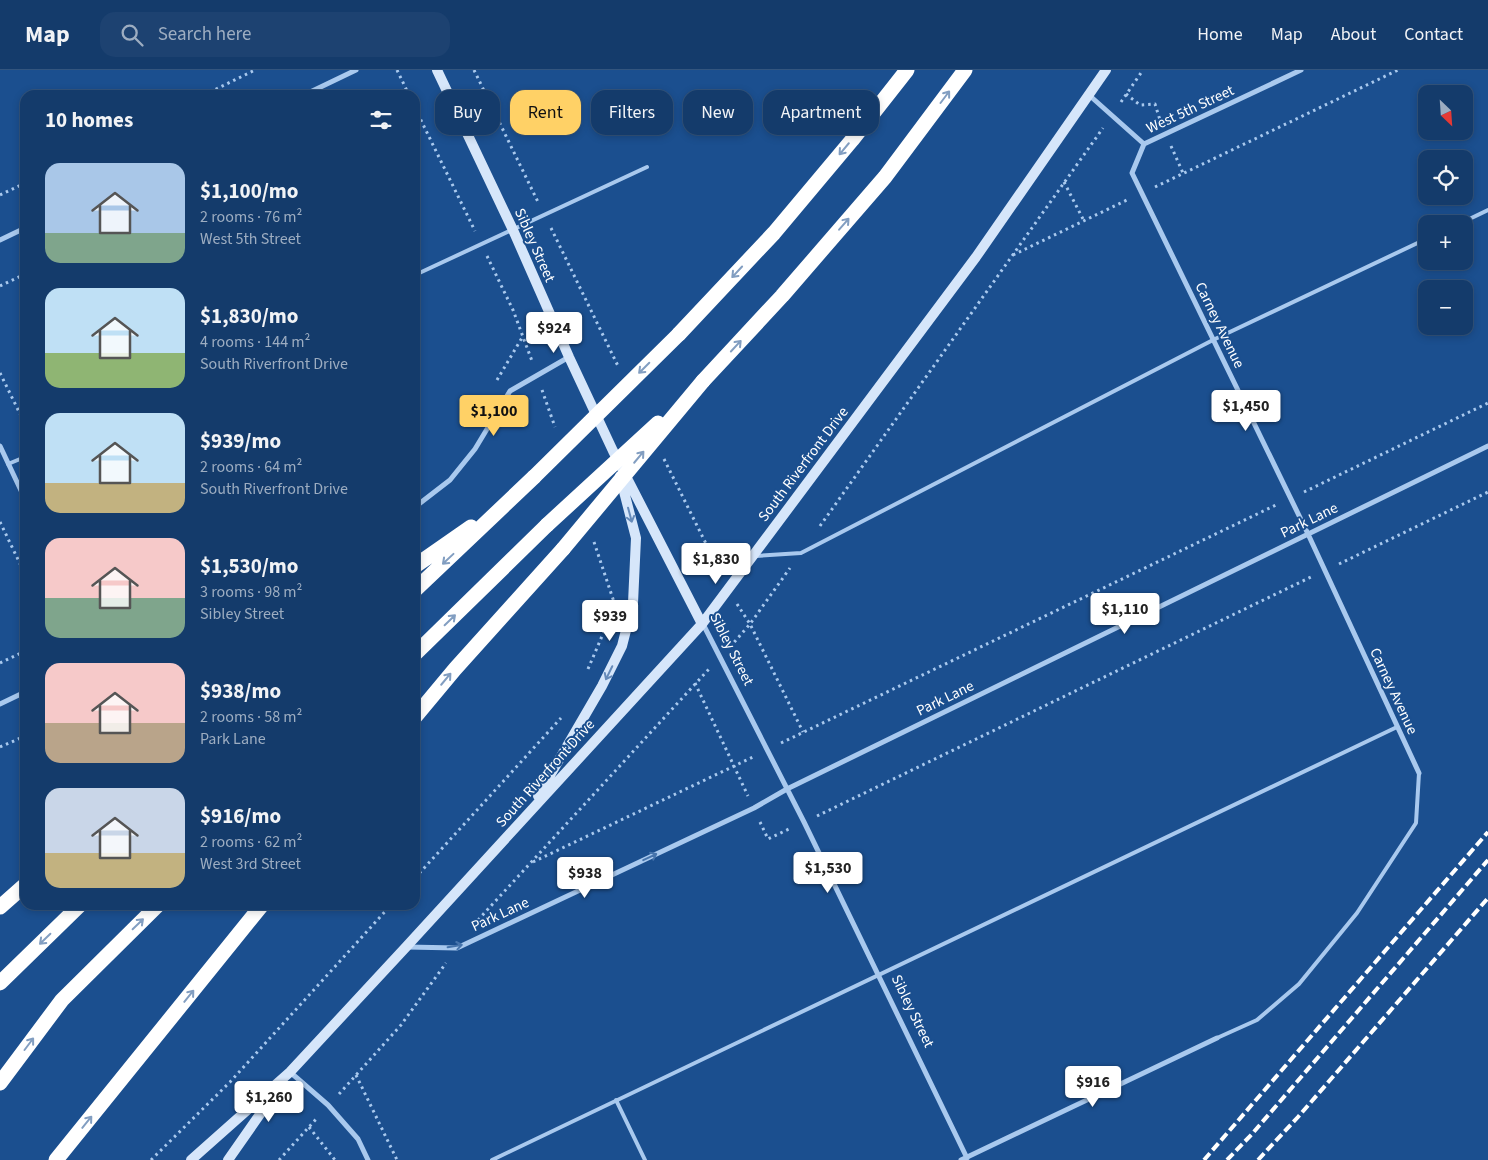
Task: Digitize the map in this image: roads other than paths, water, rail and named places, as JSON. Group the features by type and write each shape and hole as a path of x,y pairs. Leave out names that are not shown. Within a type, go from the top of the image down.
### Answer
{"highway":[{"path":"420,585 512,499 679,334 774,233 852,140 907,70"},
{"path":"420,711 455,669 563,549 703,381 782,296 885,177 965,70"},
{"path":"420,649 546,526 703,381"},
{"path":"420,563 512,499"},
{"path":"0,907 20,889"},
{"path":"0,983 75,910"},
{"path":"0,1083 62,1000 153,910"},
{"path":"56,1160 258,910"}],"main road":[{"name":"Sibley Street","path":"437,70 513,230 613,451 702,624"},
{"name":"South Riverfront Drive","path":"191,1160 290,1072 702,624 976,257 1106,70"},
{"path":"527,815 602,686 622,646 632,603 636,538 613,451"},
{"name":"South Riverfront Drive","path":"228,1160 290,1072"}],"street":[{"path":"314,90 356,70"},
{"name":"West 5th Street","path":"1144,144 1301,70"},
{"path":"1089,96 1144,144"},
{"name":"Carney Avenue","path":"1144,144 1132,173 1308,534 1419,773"},
{"path":"0,240 20,230"},
{"path":"420,503 450,480 475,449 510,391 569,357"},
{"path":"0,446 20,489"},
{"name":"Park Lane","path":"406,947 457,948 754,808 787,789 1488,446"},
{"name":"Sibley Street","path":"702,624 804,822 879,975 964,1159"},
{"path":"0,704 20,694"},
{"path":"964,1159 1217,1038"},
{"path":"290,1072 328,1105 346,1125 358,1139 368,1160"}],"lane":[{"path":"420,274 646,167"},
{"path":"1473,217 1488,210"},
{"path":"753,556 801,553 1213,340 1418,243"},
{"path":"8,464 20,458"},
{"path":"492,1160 1397,726"},
{"path":"1217,1038 1258,1020 1299,984 1357,913 1416,823 1419,773"},
{"path":"616,1100 645,1160"}],"railway":[{"path":"1204,1160 1488,832"},
{"path":"1227,1160 1252,1134 1488,860"},
{"path":"1258,1160 1298,1117 1488,898"}]}
